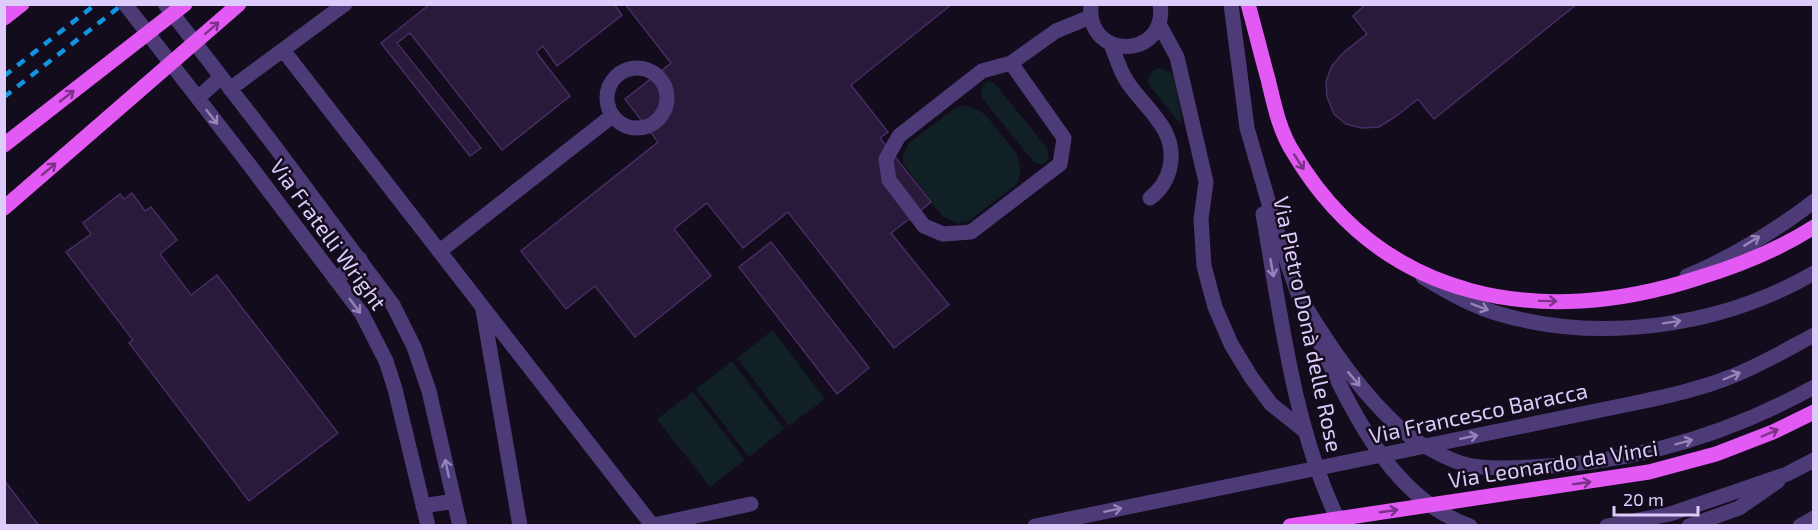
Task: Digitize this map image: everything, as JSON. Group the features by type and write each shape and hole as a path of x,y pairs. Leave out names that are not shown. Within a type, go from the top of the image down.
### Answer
{"main road":[{"path":"4,18 22,4"},
{"path":"4,145 185,4"},
{"path":"4,208 239,4"},
{"path":"1248,4 1275,109 1291,149 1322,194 1363,237 1392,258 1432,278 1474,291 1511,298 1557,302 1622,297 1667,288 1715,273 1782,246 1814,227"},
{"name":"Via Leonardo da Vinci","path":"1290,525 1649,472 1716,454 1773,432 1814,412"}],"street":[{"name":"Via Fratelli Wright","path":"124,4 362,314 386,361 398,398 428,525"},
{"name":"Via Fratelli Wright","path":"165,4 388,296 414,347 429,391 460,525"},
{"path":"198,98 283,50 345,4"},
{"path":"1011,63 1064,138 1060,164 970,232 944,234 924,226 889,180 886,159 899,136 982,71 1011,63 1056,31 1091,11 1095,28 1101,37 1111,44 1122,47 1145,42 1159,24 1160,4"},
{"name":"Via Pietro Donà delle Rose","path":"1223,4 1282,321 1306,432 1324,488 1341,525"},
{"name":"Via Pietro Donà delle Rose","path":"1231,4 1247,128"},
{"path":"1254,4 1275,109"},
{"path":"1159,24 1177,57 1206,182 1200,219 1204,266 1215,307 1231,344 1251,377 1271,404 1306,432"},
{"path":"1111,44 1126,81 1165,131 1172,153 1169,172 1160,190 1150,198"},
{"path":"283,50 651,525 752,504"},
{"path":"639,67 657,75 663,82 668,101 665,111 650,126 640,129 630,128 620,124 612,116 607,96 609,87 621,72 639,67"},
{"path":"440,252 612,116"},
{"path":"1247,128 1276,229 1299,296 1341,389 1378,451 1407,484 1424,499 1470,525"},
{"path":"1622,297 1702,270 1791,218 1814,201"},
{"path":"1392,258 1466,302 1529,322 1561,327 1636,327 1713,314 1751,302 1814,273"},
{"path":"336,280 360,259"},
{"path":"1299,296 1326,342 1346,369 1389,418 1413,439 1444,456 1467,465 1495,468 1557,466 1623,457 1688,442 1773,409 1814,387"},
{"path":"482,306 520,525"},
{"name":"Via Francesco Baracca","path":"1035,525 1689,391 1730,378 1814,335"},
{"path":"1607,525 1670,514 1787,474 1814,460"},
{"path":"1689,525 1739,508 1769,489 1787,474"},
{"path":"423,506 454,501"},
{"path":"1800,525 1814,518"}],"shaded area":[{"path":"1159,68 1171,72 1174,78 1182,118 1180,124 1147,82 1152,71"},
{"path":"990,81 995,84 1047,148 1049,158 1044,164 1037,164 1033,161 982,98 981,90 986,82"},
{"path":"968,106 985,114 1017,154 1021,171 1017,184 969,221 958,223 941,215 903,163 903,155 909,143 955,108"},
{"path":"773,330 825,399 789,426 737,358"},
{"path":"732,361 784,429 749,457 696,389"},
{"path":"693,392 745,460 710,487 657,419"}],"building":[{"path":"430,4 614,4 622,15 557,66 543,46 536,52 570,96 502,150 410,33 397,43 481,148 470,156 381,43"},
{"path":"625,4 952,4 851,85 888,132 880,138 931,202 891,233 949,305 894,348 788,212 743,248 707,203 674,229 711,276 635,337 595,286 566,309 521,251 658,142 625,99 671,63"},
{"path":"1366,4 1577,4 1434,119 1418,99 1379,127 1361,128 1346,124 1334,114 1327,97 1326,81 1332,66 1344,52 1367,34 1353,16"},
{"path":"132,193 145,211 151,207 177,240 160,254 191,295 217,275 338,433 249,501 129,343 133,340 66,252 91,234 83,223 120,194 124,199"},
{"path":"771,242 869,368 837,394 739,267"},
{"path":"4,480 39,526 4,526"}],"railway":[{"path":"4,76 96,4"},
{"path":"4,97 123,4"}]}
